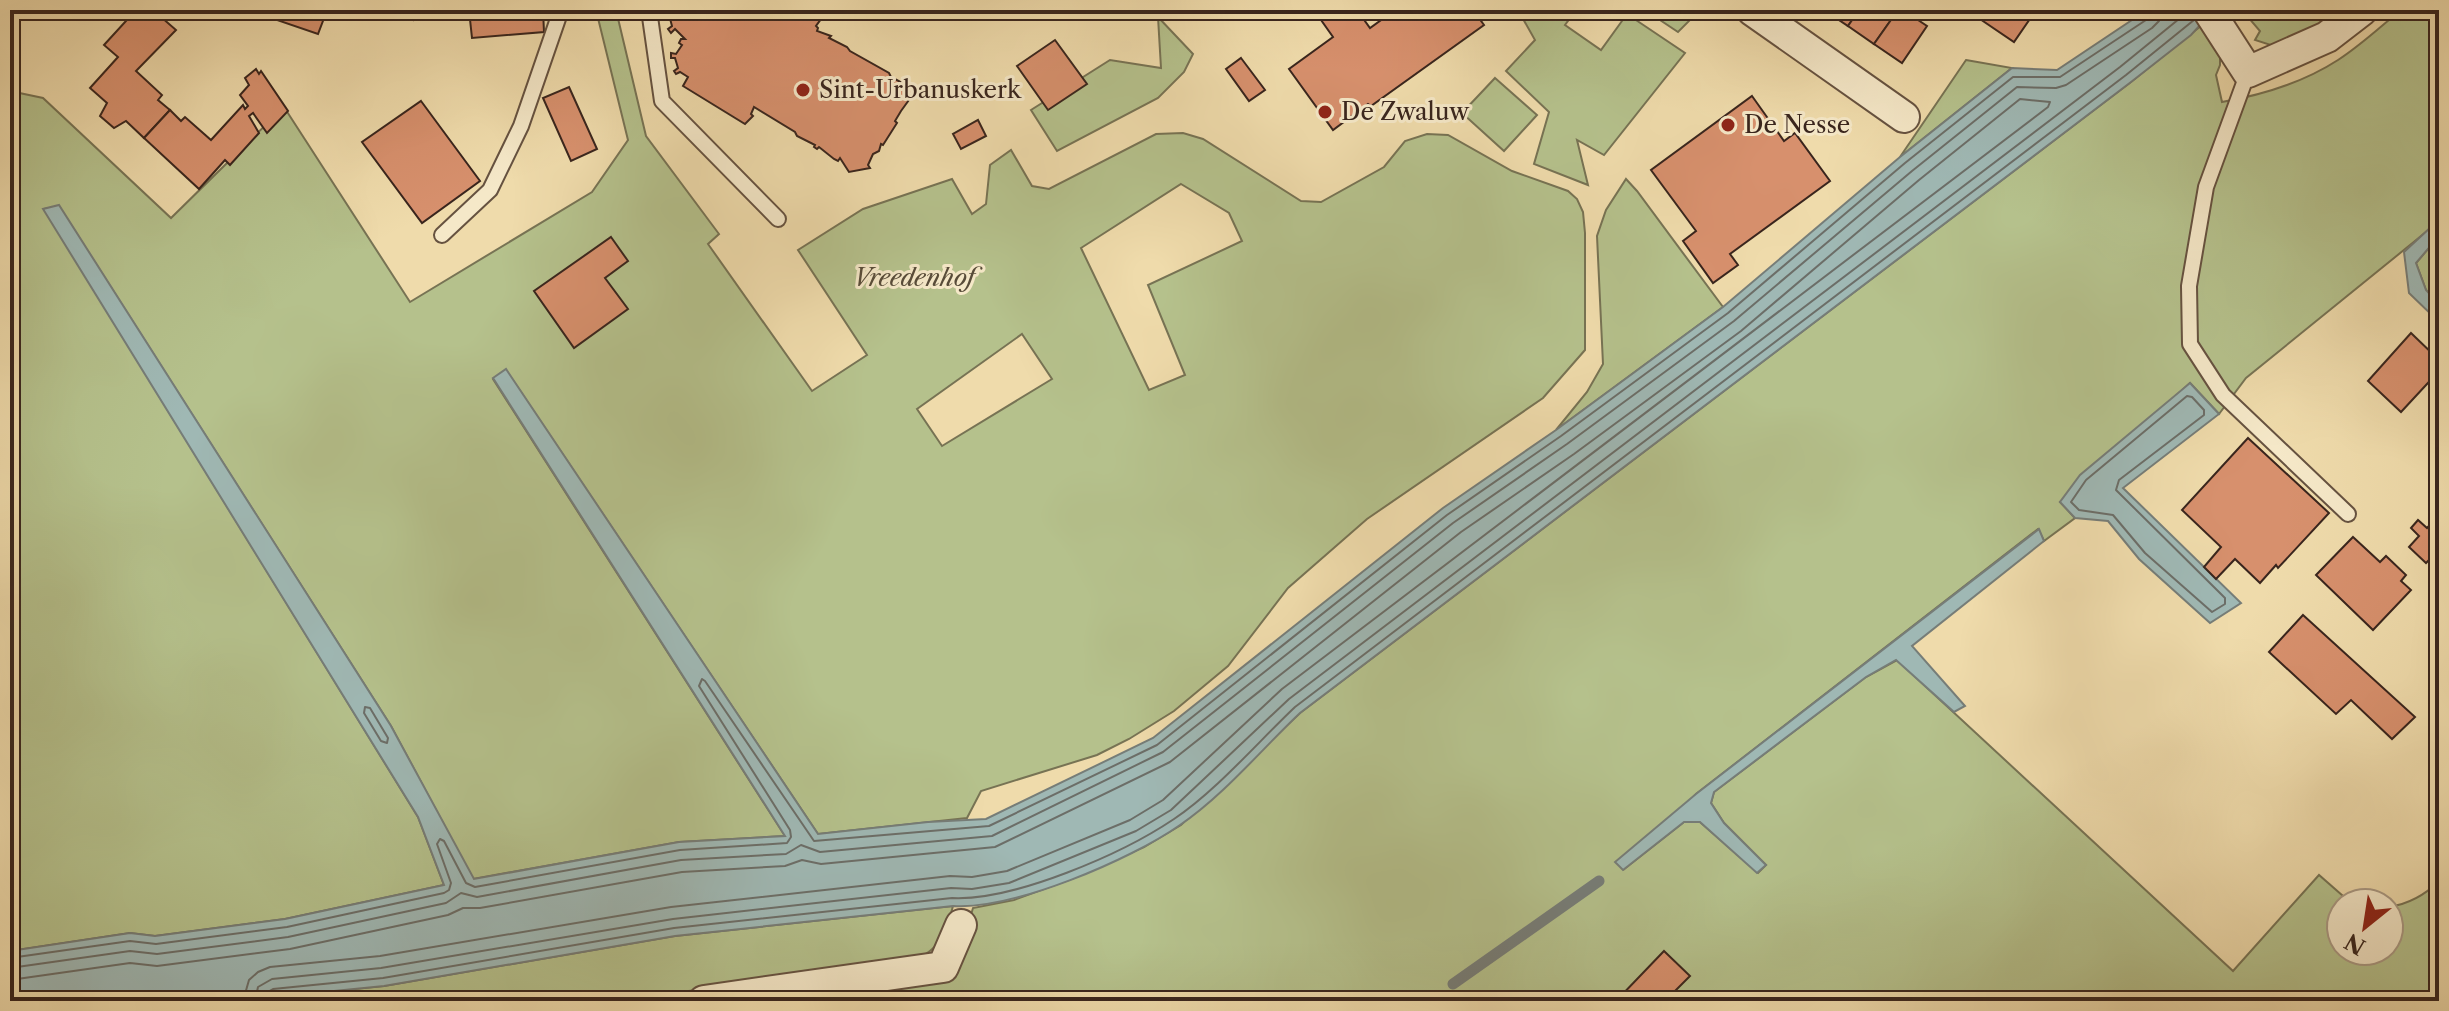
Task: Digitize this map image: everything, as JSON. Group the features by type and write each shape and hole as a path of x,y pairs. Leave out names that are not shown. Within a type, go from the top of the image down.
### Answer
{"street":[{"path":"1752,10 1904,117"},
{"path":"2212,15 2248,72 2327,37 2362,10"},
{"path":"704,1001 943,967 961,925"}],"lane":[{"path":"442,235 490,190 521,126 561,10"},
{"path":"649,10 662,101 778,219"},
{"path":"2248,72 2206,187 2189,286 2190,344 2223,395 2348,514"}],"green space":[{"name":"Vreedenhof","path":"596,10 616,10 646,136 719,234 708,244 812,391 867,355 798,250 863,209 952,179 972,214 986,204 990,165 1011,150 1032,186 1049,189 1156,134 1183,133 1203,139 1301,201 1321,202 1384,167 1405,141 1427,134 1448,135 1512,171 1568,191 1577,199 1583,212 1585,350 1543,398 1367,519 1288,588 1228,666 1174,711 1097,755 981,791 967,818 818,834 506,370 493,379 785,836 679,842 473,879 391,726 59,206 44,209 418,817 444,885 285,919 155,936 130,933 10,951 10,91 43,98 171,218 284,107 410,302 592,192 628,140","holes":["1181,184 1229,213 1242,241 1148,285 1185,375 1149,390 1081,248","1022,334 1052,379 942,446 917,409"]},
{"path":"1518,10 1576,10 1565,25 1601,50 1627,14 1685,53 1604,155 1577,140 1588,185 1534,164 1549,112 1506,71 1535,40"},
{"path":"1645,10 1673,10 1689,21 1678,32"},
{"path":"2242,10 2340,10 2310,34 2280,48 2255,40 2260,31"},
{"path":"2401,10 2439,10 2439,235 2431,228 2246,378 2219,414 2190,383 2060,502 2075,518 2044,541 2038,529 1696,794 1623,870 1684,822 1700,822 1758,873 1766,865 1724,823 1711,803 1714,792 1866,677 1897,660 2233,971 2319,875 2333,887 2325,887 2325,967 2405,967 2405,903 2439,881 2439,1001 781,1001 901,985 967,928 973,908 1014,900 1074,878 1144,847 1181,825 1300,713 2202,25 2220,50 2216,75 2222,102 2282,87 2325,68 2354,49"},
{"path":"1158,17 1193,54 1184,72 1158,98 1057,151 1031,110 1110,60 1161,68"},
{"path":"1966,60 2012,68 1900,157"},
{"path":"1495,78 1537,115 1504,151 1462,113"},
{"path":"1626,179 1723,307 1556,430 1587,392 1603,364 1597,236 1606,210"},
{"path":"2439,236 2439,304 2426,290 2416,263"},
{"path":"953,906 937,944 923,956 902,965 607,1001 234,1001 384,986 675,936"}],"water":[{"path":"2147,10 2214,10 2191,35 2131,82 1300,713 1196,813 1158,839 1102,867 1038,891 978,905 675,936 384,986 234,1001 10,1001 10,951 130,933 155,936 285,919 444,885 418,817 43,209 59,205 391,726 474,879 679,842 785,836 493,378 506,369 818,834 986,819 1153,738 1443,508 1556,430 1723,307 1900,157 2012,68 2057,70"},
{"path":"2431,227 2439,236 2416,263 2426,290 2439,304 2439,322 2409,293 2404,252"},
{"path":"2190,383 2219,414 2123,488 2241,603 2210,623 2139,559 2108,521 2075,518 2060,502 2080,475"},
{"path":"2039,529 2044,541 1912,646 1965,706 1954,712 1896,660 1866,677 1714,792 1711,803 1724,823 1766,865 1757,873 1700,822 1684,822 1623,870 1615,862 1696,794"}],"building":[{"path":"136,10 153,10 176,30 136,71 162,95 158,100 170,110 144,138 126,121 114,128 100,116 107,103 90,88 118,57 104,45"},
{"path":"274,10 333,10 331,15 326,13 318,34 271,18"},
{"path":"367,10 415,10 413,20"},
{"path":"469,10 543,10 544,32 472,38"},
{"name":"Sint-Urbanuskerk","path":"664,10 816,10 813,15 821,19 816,26 817,31 831,36 829,38 889,73 914,89 914,93 879,151 873,154 868,165 870,168 849,172 840,158 838,161 819,147 817,149 754,107 753,116 745,124 683,86 688,77 680,72 676,74 674,71 678,68 671,53 676,54 682,45 679,43 681,39 685,39 675,29 671,33 668,29 672,26 668,11"},
{"path":"1314,10 1357,10 1370,28 1395,10 1473,10 1484,25 1333,130 1289,69 1333,37"},
{"path":"1824,10 1859,10 1848,26"},
{"path":"1859,10 1898,10 1874,44 1848,26"},
{"path":"1898,10 1903,10 1927,26 1902,63 1874,44"},
{"path":"1981,10 2036,10 2014,42 1977,17"},
{"path":"1055,40 1087,84 1048,110 1017,66"},
{"path":"1241,58 1265,90 1249,101 1226,69"},
{"path":"256,69 259,74 261,71 288,111 267,133 253,113 249,116 259,133 230,165 225,160 199,189 144,138 170,110 181,121 185,117 211,140 243,105 245,109 248,106 240,95 249,85 245,78"},
{"path":"569,87 597,149 571,161 543,98"},
{"path":"1752,96 1784,141 1795,133 1830,181 1730,254 1738,265 1713,283 1683,241 1696,231 1651,170"},
{"path":"421,101 480,181 422,223 362,142"},
{"path":"978,120 986,136 961,149 953,134"},
{"path":"611,237 628,261 605,278 628,309 574,348 534,291"},
{"path":"2411,333 2439,360 2439,371 2401,412 2368,381"},
{"path":"2248,438 2329,513 2260,583 2235,559 2216,579 2204,567 2221,547 2182,510"},
{"path":"2439,515 2439,550 2426,563 2409,547 2419,536 2411,528 2418,520 2427,528"},
{"path":"2353,537 2380,562 2386,556 2406,575 2401,581 2411,590 2373,630 2316,575"},
{"path":"2303,615 2415,717 2392,739 2351,700 2336,714 2269,652"},
{"path":"1664,951 1690,976 1665,1001 1616,1001"}],"waterway":[{"path":"1453,984 1599,881"}],"place":[{"name":"Sint-Urbanuskerk","path":"803,90"},
{"name":"De Zwaluw","path":"1325,112"},
{"name":"De Nesse","path":"1728,125"}]}
